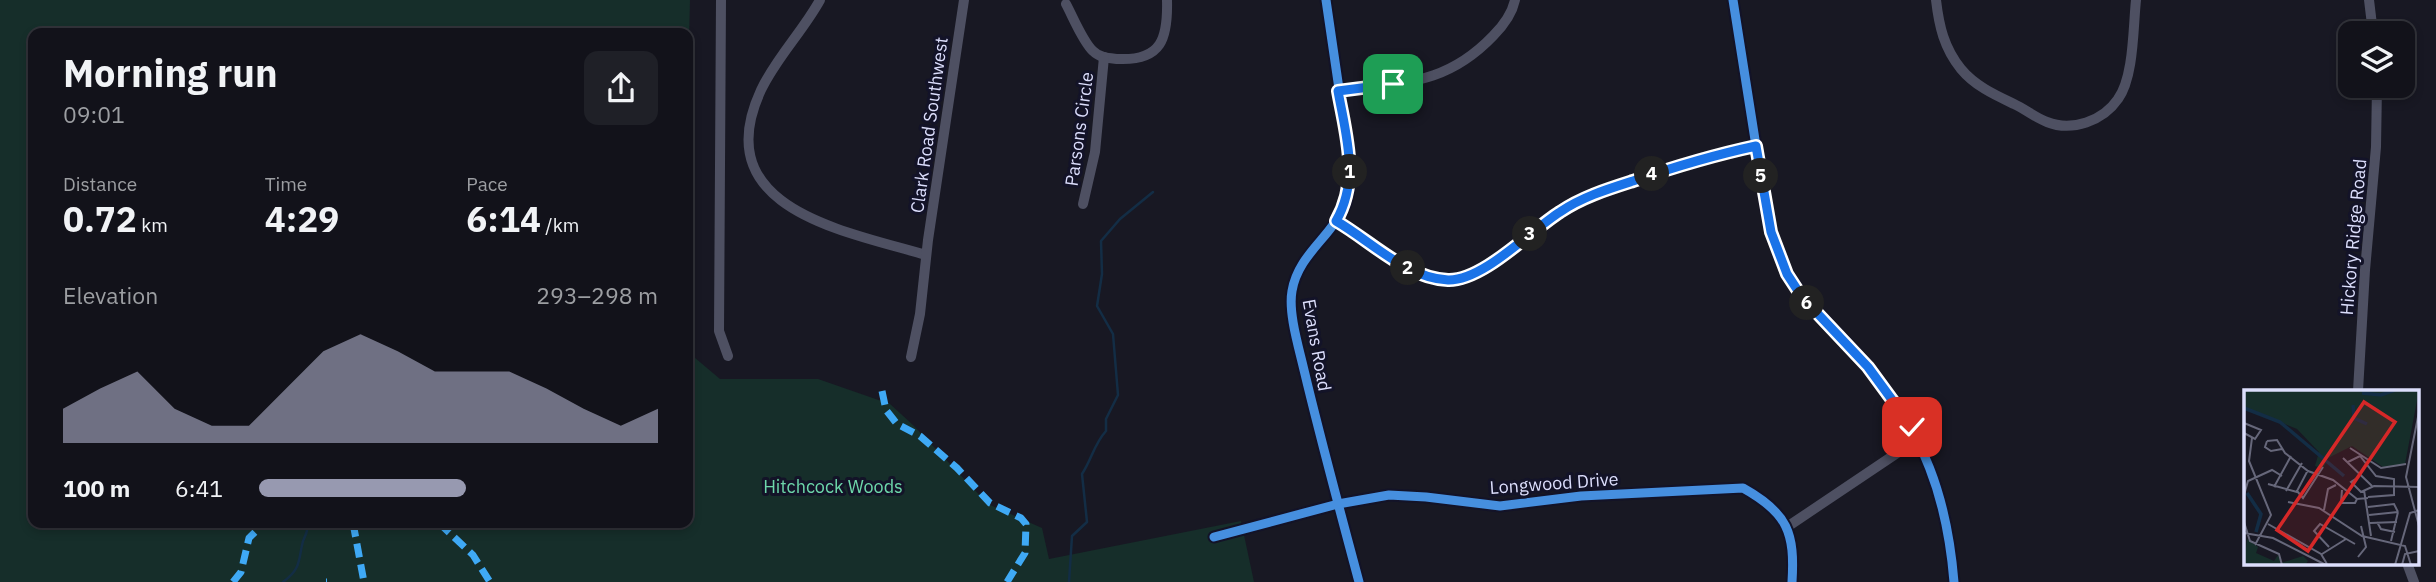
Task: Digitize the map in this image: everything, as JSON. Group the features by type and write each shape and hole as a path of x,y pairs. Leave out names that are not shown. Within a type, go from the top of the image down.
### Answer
{"street":[{"path":"721,0 719,331 728,356"},
{"path":"820,0 770,75 758,99 750,136 754,167 769,191 783,203 805,215 841,230 926,255"},
{"name":"Clark Road Southwest","path":"911,357 920,314 926,255 964,0"},
{"path":"1066,4 1093,52 1104,57 1136,59 1160,45 1167,30 1167,0"},
{"name":"Evans Road","path":"1325,0 1350,177 1346,204 1336,221 1304,259 1295,277 1291,297 1325,460 1359,582"},
{"path":"1338,91 1431,77 1452,69 1496,33 1512,12 1516,0"},
{"path":"1733,0 1771,232 1787,274 1802,297 1887,391 1918,439 1940,498 1954,582"},
{"path":"1936,0 1939,26 1947,47 1969,78 1988,92 2042,120 2063,126 2093,120 2106,113 2119,99 2129,66 2136,0"},
{"path":"2369,0 2372,21"},
{"name":"Parsons Circle","path":"1083,204 1095,152 1104,57"},
{"name":"Hickory Ridge Road","path":"2358,390 2376,148 2377,98"},
{"path":"1336,221 1407,267 1440,279 1456,279 1480,272 1558,212 1586,197 1701,158 1756,146"},
{"path":"1792,582 1794,552 1787,527 1918,439"},
{"name":"Longwood Drive","path":"1214,537 1338,504 1404,495 1500,506 1581,496 1743,488 1761,498 1787,527"},
{"path":"2407,564 2414,582"}],"green space":[{"name":"Hitchcock Woods","path":"0,0 690,0 689,28 28,28 28,528 693,528 693,356 720,379 818,379 890,404 988,504 1042,528 1049,559 1241,521 1254,582 0,582"}],"waterway":[{"path":"1069,582 1072,536 1087,522 1082,474 1106,431 1106,419 1118,395 1113,334 1097,306 1102,274 1101,241 1120,219 1153,192"},
{"path":"283,582 298,563 307,528"}],"marked path":[{"path":"882,391 886,410 897,424 920,436 957,468 990,503 1021,518 1026,524 1025,553 1007,582"},
{"path":"233,582 241,572 249,538 259,528"},
{"path":"354,528 364,582"},
{"path":"444,528 473,555 490,582"}],"cycle path":[{"path":"1326,0 1350,164 1349,191 1339,217 1307,257 1295,278 1291,310 1310,397 1359,582"},
{"path":"1733,0 1767,216 1774,243 1794,283 1869,368 1905,418 1918,442 1939,494 1951,551 1954,582"},
{"path":"1214,537 1338,504 1389,495 1500,506 1581,496 1743,488 1770,506 1786,526 1792,550 1792,582"}],"route":[{"path":"1393,84 1338,91 1350,177 1346,204 1336,221 1407,267 1440,279 1456,279 1480,272 1558,212 1586,197 1701,158 1756,146 1767,216 1775,248 1787,274 1802,297 1868,367 1912,427"}]}
